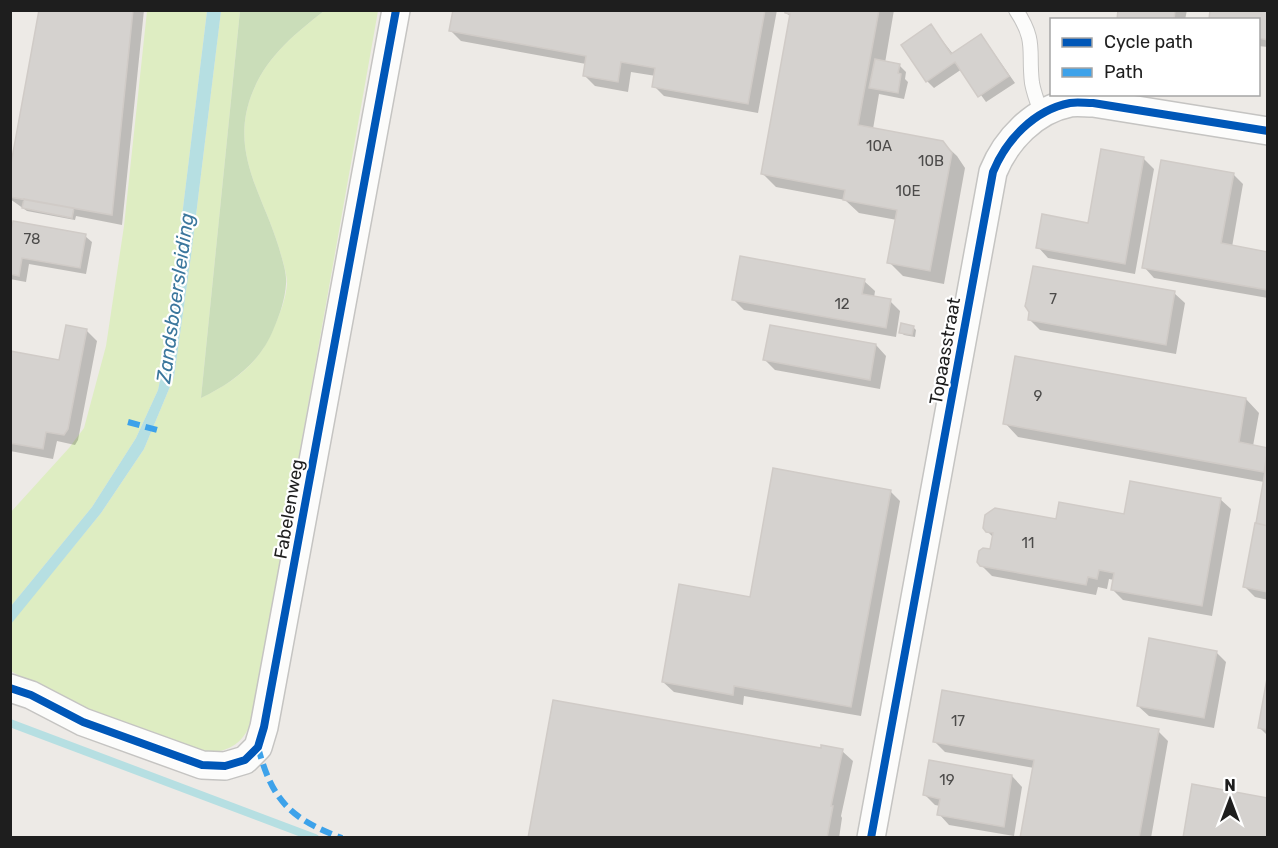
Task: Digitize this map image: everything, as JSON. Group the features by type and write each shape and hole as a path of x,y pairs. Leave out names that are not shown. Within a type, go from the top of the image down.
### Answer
{"street":[{"name":"Fabelenweg","path":"10,688 31,695 83,722 202,765 236,764 252,756 258,747 264,727 396,10"},
{"name":"Topaasstraat","path":"871,837 993,172 999,157 1022,127 1054,108 1071,103 1093,103 1268,131"}],"lane":[{"path":"1016,10 1030,36 1032,81 1042,115"}],"green space":[{"path":"147,11 207,11 165,356 158,390 136,438 92,507 11,606 10,513 69,448 84,428 106,346 124,226"},
{"path":"221,11 240,11 201,398 235,378 262,351 280,311 287,284 279,248 246,153 244,133 246,113 253,91 274,56 324,11 378,11 252,721 242,738 229,748 212,752 192,752 68,704 11,671 10,624 101,513 144,449 174,377"},
{"path":"240,11 324,11 274,56 259,78 246,113 244,133 246,153 285,271 285,290 280,312 268,340 253,361 224,386 201,398"}],"water":[{"name":"Zandsboersleiding","path":"207,11 221,11 174,377 144,449 101,513 11,624 11,606 92,507 136,438 158,390 165,356"}],"building":[{"path":"39,10 133,10 112,215 10,197 10,169"},
{"path":"453,10 765,10 748,104 652,87 655,68 621,62 618,82 583,76 586,56 449,31"},
{"path":"785,10 879,10 858,125 943,141 952,153 930,271 887,263 897,210 843,200 845,190 761,174 790,14 785,13"},
{"path":"1118,10 1175,10 1174,18 1117,18"},
{"path":"1210,10 1268,10 1268,40 1260,38 1260,18 1209,18"},
{"path":"931,24 951,54 981,34 1009,76 978,97 955,62 926,82 901,45"},
{"path":"875,59 900,64 898,93 869,88"},
{"path":"1101,149 1144,157 1125,264 1036,248 1042,214 1088,223"},
{"path":"1161,160 1234,173 1221,243 1268,252 1268,290 1142,268"},
{"path":"24,199 74,208 72,218 22,208"},
{"path":"13,221 86,234 80,268 22,258 19,276 10,274 10,235"},
{"path":"740,256 865,279 862,294 891,299 886,328 732,300"},
{"path":"1033,266 1175,291 1166,345 1028,320 1029,312 1025,306"},
{"path":"901,323 914,326 912,335 899,333"},
{"path":"66,325 87,329 68,429 64,435 46,432 43,449 10,443 10,351 59,360"},
{"path":"770,325 876,344 870,380 763,360"},
{"path":"1015,356 1246,398 1239,442 1268,448 1264,472 1003,424"},
{"path":"1268,455 1268,526 1256,523"},
{"path":"773,468 891,490 851,707 734,686 733,695 662,682 679,584 750,597"},
{"path":"1130,481 1221,498 1202,606 1111,590 1114,573 1099,570 1097,579 1088,577 1086,585 980,566 977,562 979,551 983,548 990,549 993,533 986,532 983,528 985,515 995,508 1056,519 1059,502 1124,514"},
{"path":"1255,523 1268,526 1268,592 1243,587"},
{"path":"1149,638 1217,651 1204,718 1137,706"},
{"path":"1268,673 1268,730 1258,728"},
{"path":"942,690 1159,729 1139,838 1020,838 1034,760 933,742"},
{"path":"553,700 821,748 821,745 843,749 827,838 528,838"},
{"path":"929,760 1012,775 1004,827 937,815 940,799 923,795"},
{"path":"1192,784 1268,798 1268,838 1183,838"}],"waterway":[{"path":"10,723 315,838"}],"marked path":[{"path":"128,422 157,430"},
{"path":"258,747 270,781 286,806 309,823 342,838"}],"cycle path":[{"path":"10,688 31,695 83,722 202,765 225,766 245,760 258,747 264,727 396,10"},
{"path":"871,838 993,172 1005,149 1033,119 1070,103 1093,103 1268,131"}]}
